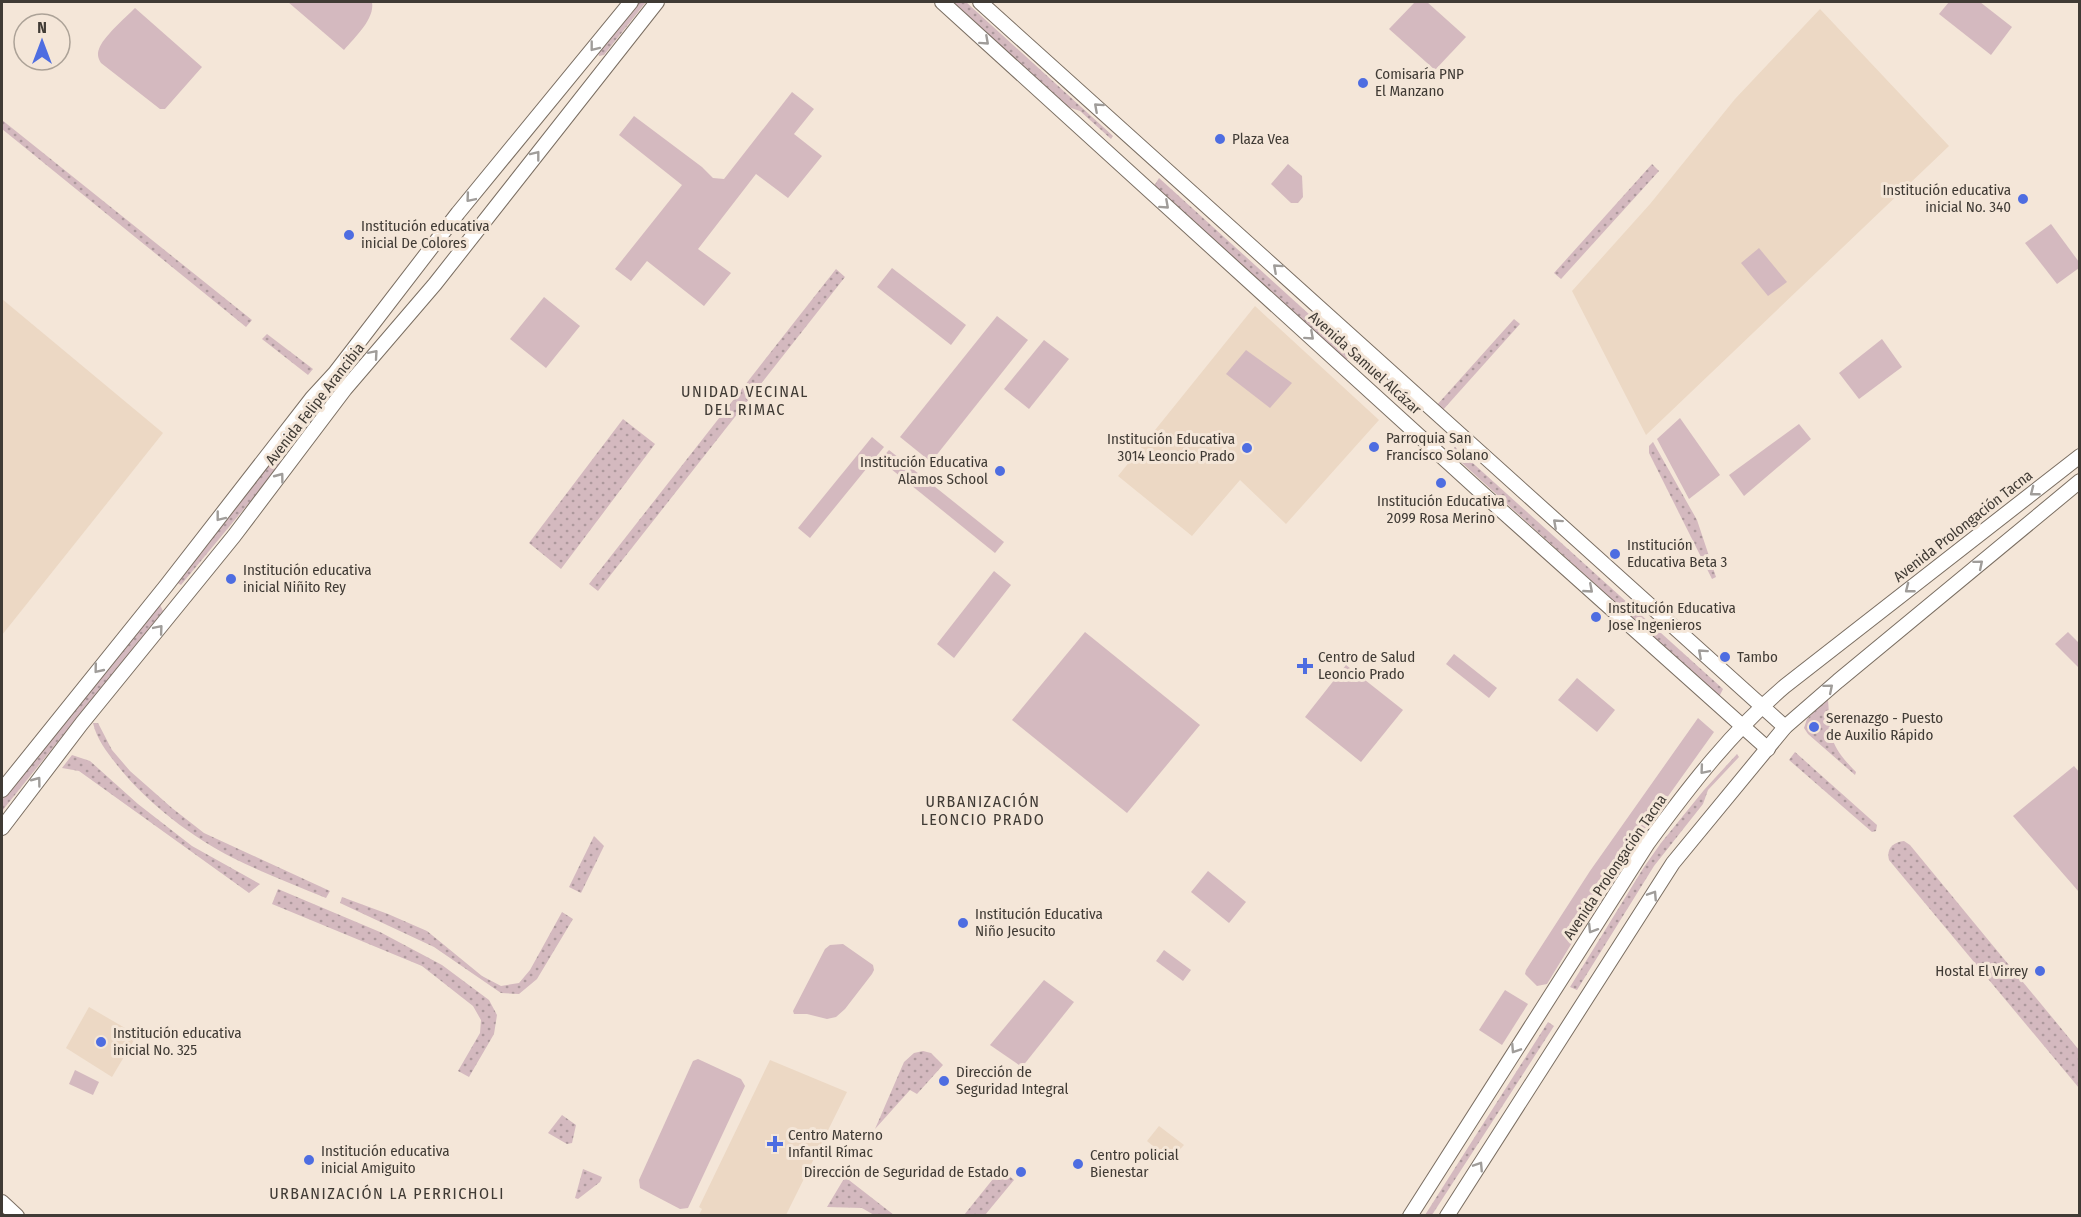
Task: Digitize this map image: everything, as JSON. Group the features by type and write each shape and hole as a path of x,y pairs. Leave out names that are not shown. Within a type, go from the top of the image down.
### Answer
{"main road":[{"name":"Avenida Felipe Arancibia","path":"2,790 166,586 312,398 335,373 458,213 631,2"},
{"name":"Avenida Felipe Arancibia","path":"2,828 82,723 234,536 345,388 435,284 657,2"},
{"name":"Avenida Samuel Alcázar","path":"942,2 1457,470 1768,748"},
{"name":"Avenida Samuel Alcázar","path":"980,2 1785,727"},
{"name":"Avenida Prolongación Tacna","path":"1410,1215 1648,843 1683,795 1743,726 1762,705 2079,456"},
{"path":"1447,1215 1673,863 1785,727 2079,481"},
{"path":"2,1202 17,1215"}],"shaded area":[{"path":"288,2 372,2 372,8 363,28 344,50"},
{"path":"638,2 646,2 604,55 599,56 598,52"},
{"path":"952,2 966,2 1113,136 1111,139 1080,111 1068,107"},
{"path":"1415,2 1427,2 1466,37 1435,70 1389,29"},
{"path":"1949,2 1980,2 2012,27 1991,55 1939,14"},
{"path":"135,8 202,67 165,109 160,109 101,63 99,58 101,44"},
{"path":"1820,9 1949,146 1646,435 1572,291 1650,204 1735,99"},
{"path":"792,92 814,109 794,134 822,156 788,198 756,174 698,249 731,273 704,306 647,261 631,281 615,269 682,185 619,135 634,116 702,167 713,178 724,179"},
{"path":"2,120 252,320 246,327 2,129"},
{"path":"1288,164 1302,176 1303,197 1298,203 1291,203 1271,184"},
{"path":"1652,164 1659,171 1561,279 1554,273"},
{"path":"1159,178 1353,354 1346,360 1154,186"},
{"path":"2051,224 2079,262 2079,268 2057,284 2025,243"},
{"path":"1759,248 1787,282 1768,296 1741,263"},
{"path":"892,268 966,325 951,345 877,287"},
{"path":"836,269 845,277 598,591 589,584"},
{"path":"544,297 580,326 546,368 510,339"},
{"path":"2,299 163,433 2,635"},
{"name":"Institución Educativa 3014 Leoncio Prado","path":"1255,306 1379,420 1286,524 1240,480 1192,536 1118,476"},
{"path":"997,316 1028,340 931,462 900,437"},
{"path":"1514,319 1520,324 1442,411 1436,406"},
{"path":"267,334 313,369 308,375 262,339"},
{"path":"1882,339 1902,367 1859,399 1839,373"},
{"path":"1044,340 1069,359 1029,409 1004,389"},
{"path":"1246,350 1292,383 1270,408 1226,374"},
{"path":"1680,418 1720,475 1689,499 1657,439"},
{"path":"623,419 655,444 561,569 529,543"},
{"path":"1799,424 1811,439 1744,496 1729,475"},
{"path":"872,437 884,447 810,538 798,528"},
{"path":"1653,442 1697,520 1716,577 1712,579 1649,453 1649,446"},
{"path":"1455,447 1723,689 1719,697 1450,452"},
{"path":"889,450 1004,542 995,553 880,460"},
{"path":"275,456 282,463 181,585 176,582"},
{"path":"994,571 1011,585 954,658 937,644"},
{"path":"156,605 160,605 163,611 2,811 2,800"},
{"path":"1085,632 1200,725 1127,813 1012,720"},
{"path":"2068,632 2079,643 2079,668 2055,644"},
{"path":"1454,654 1497,688 1489,698 1446,664"},
{"path":"1346,665 1403,710 1361,762 1305,717"},
{"path":"1577,678 1615,710 1597,732 1558,700"},
{"path":"1828,700 1833,739 1840,754 1856,772 1855,775 1804,728 1807,719"},
{"path":"1698,718 1714,732 1621,862 1547,984 1537,986 1525,974 1526,970 1590,871"},
{"path":"93,723 98,723 112,750 130,771 204,833 330,891 326,898 233,858 203,841 172,819 121,770 108,754"},
{"path":"1795,752 1877,825 1876,831 1872,832 1789,760"},
{"path":"1737,754 1739,757 1708,790 1703,804 1654,866 1577,990 1570,987 1661,843"},
{"path":"72,755 90,761 138,804 192,846 260,884 249,893 79,771 62,768"},
{"path":"2074,766 2080,773 2079,892 2013,816"},
{"path":"594,836 604,846 581,893 569,887"},
{"path":"1904,841 1910,845 2079,1050 2079,1088 1889,860 1891,847"},
{"path":"1208,871 1246,902 1229,923 1191,892"},
{"path":"278,889 380,932 442,965 489,1000 497,1015 494,1034 469,1077 458,1071 480,1033 481,1020 473,1006 422,966 272,904"},
{"path":"342,897 427,931 482,976 501,986 519,983 530,970 562,912 573,919 537,979 519,994 501,993 434,947 340,903"},
{"path":"843,944 873,965 872,974 836,1017 827,1019 807,1014 794,1014 793,1011 825,949 830,945"},
{"path":"1164,950 1191,970 1183,981 1156,961"},
{"path":"1044,980 1074,1002 1022,1067 990,1045"},
{"path":"1505,990 1528,1004 1502,1045 1479,1030"},
{"name":"Institución educativa inicial No. 325","path":"89,1007 137,1035 112,1077 66,1048"},
{"path":"1548,1022 1554,1026 1432,1215 1425,1215"},
{"path":"923,1051 931,1053 943,1065 917,1094 910,1090 875,1129 904,1062 914,1053"},
{"path":"698,1059 741,1079 745,1086 688,1208 680,1209 640,1188 639,1180 693,1061"},
{"name":"Centro Materno Infantil Rímac","path":"770,1060 847,1092 786,1215 699,1215 702,1209 699,1207"},
{"path":"75,1070 99,1082 93,1095 69,1084"},
{"path":"562,1115 576,1125 572,1143 567,1144 548,1133"},
{"path":"1159,1126 1184,1145 1170,1160 1147,1141"},
{"path":"583,1169 602,1177 600,1182 578,1199 575,1198"},
{"path":"1001,1169 1014,1180 985,1215 964,1215"},
{"path":"845,1177 894,1215 874,1215 862,1208 827,1207"}],"place":[{"name":"Comisaría PNP El Manzano","path":"1363,83"},
{"name":"Plaza Vea","path":"1220,139"},
{"name":"Institución educativa inicial No. 340","path":"2023,199"},
{"name":"Institución educativa inicial De Colores","path":"349,235"},
{"name":"Parroquia San Francisco Solano","path":"1374,447"},
{"name":"Institución Educativa 3014 Leoncio Prado","path":"1247,448"},
{"name":"Institución Educativa Alamos School","path":"1000,471"},
{"name":"Institución Educativa 2099 Rosa Merino","path":"1441,483"},
{"name":"Institución Educativa Beta 3","path":"1615,554"},
{"name":"Institución educativa inicial Niñito Rey","path":"231,579"},
{"name":"Institución Educativa Jose Ingenieros","path":"1596,617"},
{"name":"Tambo","path":"1725,657"},
{"name":"Centro de Salud Leoncio Prado","path":"1305,666"},
{"name":"Serenazgo - Puesto de Auxilio Rápido","path":"1814,727"},
{"name":"Institución Educativa Niño Jesucito","path":"963,923"},
{"name":"Hostal El Virrey","path":"2040,971"},
{"name":"Institución educativa inicial No. 325","path":"101,1042"},
{"name":"Dirección de Seguridad Integral","path":"944,1081"},
{"name":"Centro Materno Infantil Rímac","path":"775,1144"},
{"name":"Institución educativa inicial Amiguito","path":"309,1160"},
{"name":"Centro policial Bienestar","path":"1078,1164"},
{"name":"Dirección de Seguridad de Estado","path":"1021,1172"}],"district":[{"name":"UNIDAD VECINAL DEL RIMAC","path":"745,400"},
{"name":"URBANIZACIÓN LEONCIO PRADO","path":"983,810"},
{"name":"URBANIZACIÓN LA PERRICHOLI","path":"387,1193"}]}
